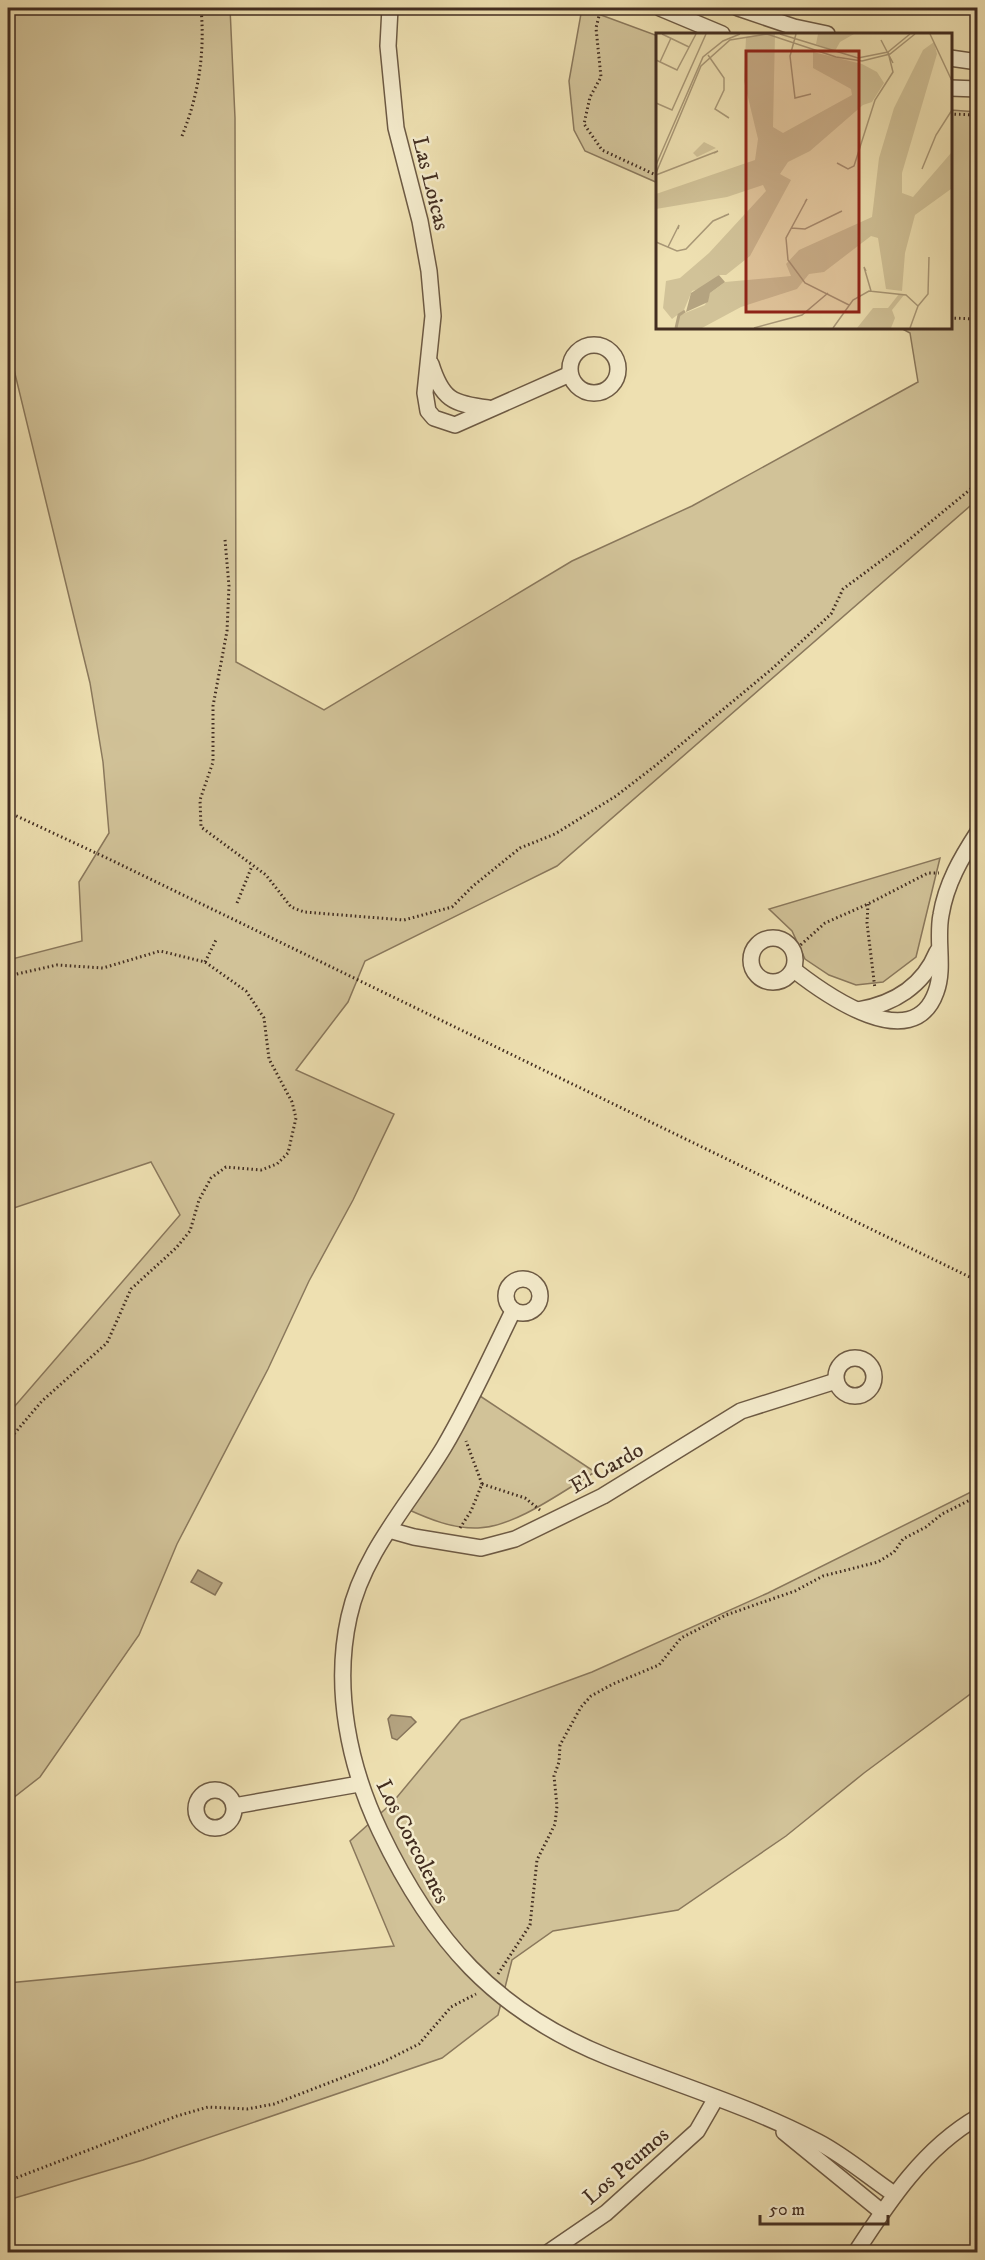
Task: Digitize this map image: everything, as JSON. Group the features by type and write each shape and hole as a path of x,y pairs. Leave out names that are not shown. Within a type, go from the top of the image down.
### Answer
{"street":[{"path":"660,8 720,33"},
{"path":"738,8 793,31 816,33"},
{"name":"Las Loicas","path":"391,12 389,67 396,128 420,221 429,271 433,316 425,393 428,411 434,418 455,424 472,419 488,408 570,374"},
{"path":"952,58 978,62"},
{"path":"952,88 978,89"},
{"name":"Las Loicas","path":"429,357 437,384 452,401 488,408"},
{"path":"794,970 833,997 888,1022 905,1021 920,1013 931,1002 939,983 940,916 953,874 978,832"},
{"path":"769,938 784,941 794,951 794,970 783,981 768,982 756,974 751,960 756,946 769,938"},
{"path":"858,1010 876,1007 911,988 929,968 938,949"},
{"name":"Los Corcolenes","path":"513,1311 443,1448 388,1530 364,1571 349,1617 344,1662 345,1718 359,1784 391,1854 425,1914 457,1954 490,1986 536,2020 584,2046 716,2098 819,2143 894,2194"},
{"name":"El Cardo","path":"388,1530 481,1548 515,1539 603,1496 741,1412 836,1381"},
{"path":"234,1806 359,1784"},
{"name":"Los Peumos","path":"549,2253 606,2213 697,2131 716,2098"},
{"path":"856,2253 894,2194 929,2155 960,2127 978,2117"},
{"name":"Los Corcolenes","path":"775,2124 809,2155 882,2212"}],"path":[{"path":"182,136 192,111 201,62 203,31 201,8"},
{"path":"602,8 596,28 601,77 591,97 584,124 602,150 656,175"},
{"path":"952,114 978,115"},
{"path":"952,318 978,318"},
{"path":"225,540 229,586 227,631 213,706 213,762 200,800 201,827 266,875 291,907 304,912 404,920 452,907 473,886 520,848 555,834 616,796 782,660 831,614 843,589 905,543 978,483"},
{"path":"8,812 978,1281"},
{"path":"237,903 252,865"},
{"path":"794,951 825,923 928,873 953,874"},
{"path":"868,904 867,923 876,1007"},
{"path":"205,962 217,938"},
{"path":"8,976 57,965 103,968 160,951 205,962 246,991 264,1018 269,1059 292,1102 296,1118 288,1153 277,1164 261,1170 226,1167 211,1178 199,1200 190,1231 176,1248 131,1289 107,1343 42,1401 8,1441"},
{"path":"447,1542 457,1533 471,1511 482,1484 465,1440 461,1415"},
{"path":"482,1484 525,1498 555,1521"},
{"path":"8,2181 177,2116 208,2107 247,2109 274,2104 383,2062 419,2044 451,2007 490,1986 530,1925 537,1860 555,1824 557,1806 554,1776 559,1762 560,1745 581,1707 591,1696 613,1683 659,1665 681,1638 726,1615 775,1600 823,1576 878,1562 894,1552 903,1539 926,1527 942,1514 978,1496"}],"shaded area":[{"path":"8,8 230,8 235,118 236,662 324,710 572,561 692,506 918,382 910,333 901,328 952,328 952,110 978,112 977,500 557,866 365,961 348,1002 296,1070 394,1114 353,1200 309,1281 268,1369 177,1544 139,1635 40,1777 8,1802 8,1414 180,1215 151,1162 8,1210 8,960 82,941 79,882 109,833 103,762 90,683 8,345"},
{"path":"582,8 656,35 656,182 585,151 574,130 569,81"},
{"path":"940,858 916,957 883,982 856,985 829,975 805,959 792,931 769,909"},
{"path":"480,1396 595,1472 523,1515 492,1526 469,1528 450,1525 407,1509"},
{"path":"977,1489 977,1689 864,1773 786,1836 678,1910 553,1931 512,1960 498,2015 442,2058 143,2160 8,2200 8,1983 394,1946 350,1841 393,1802 461,1720 592,1672 768,1593"},
{"path":"198,1570 222,1583 215,1595 191,1582"},
{"path":"391,1715 411,1717 416,1722 397,1740 392,1738 388,1719"}]}
